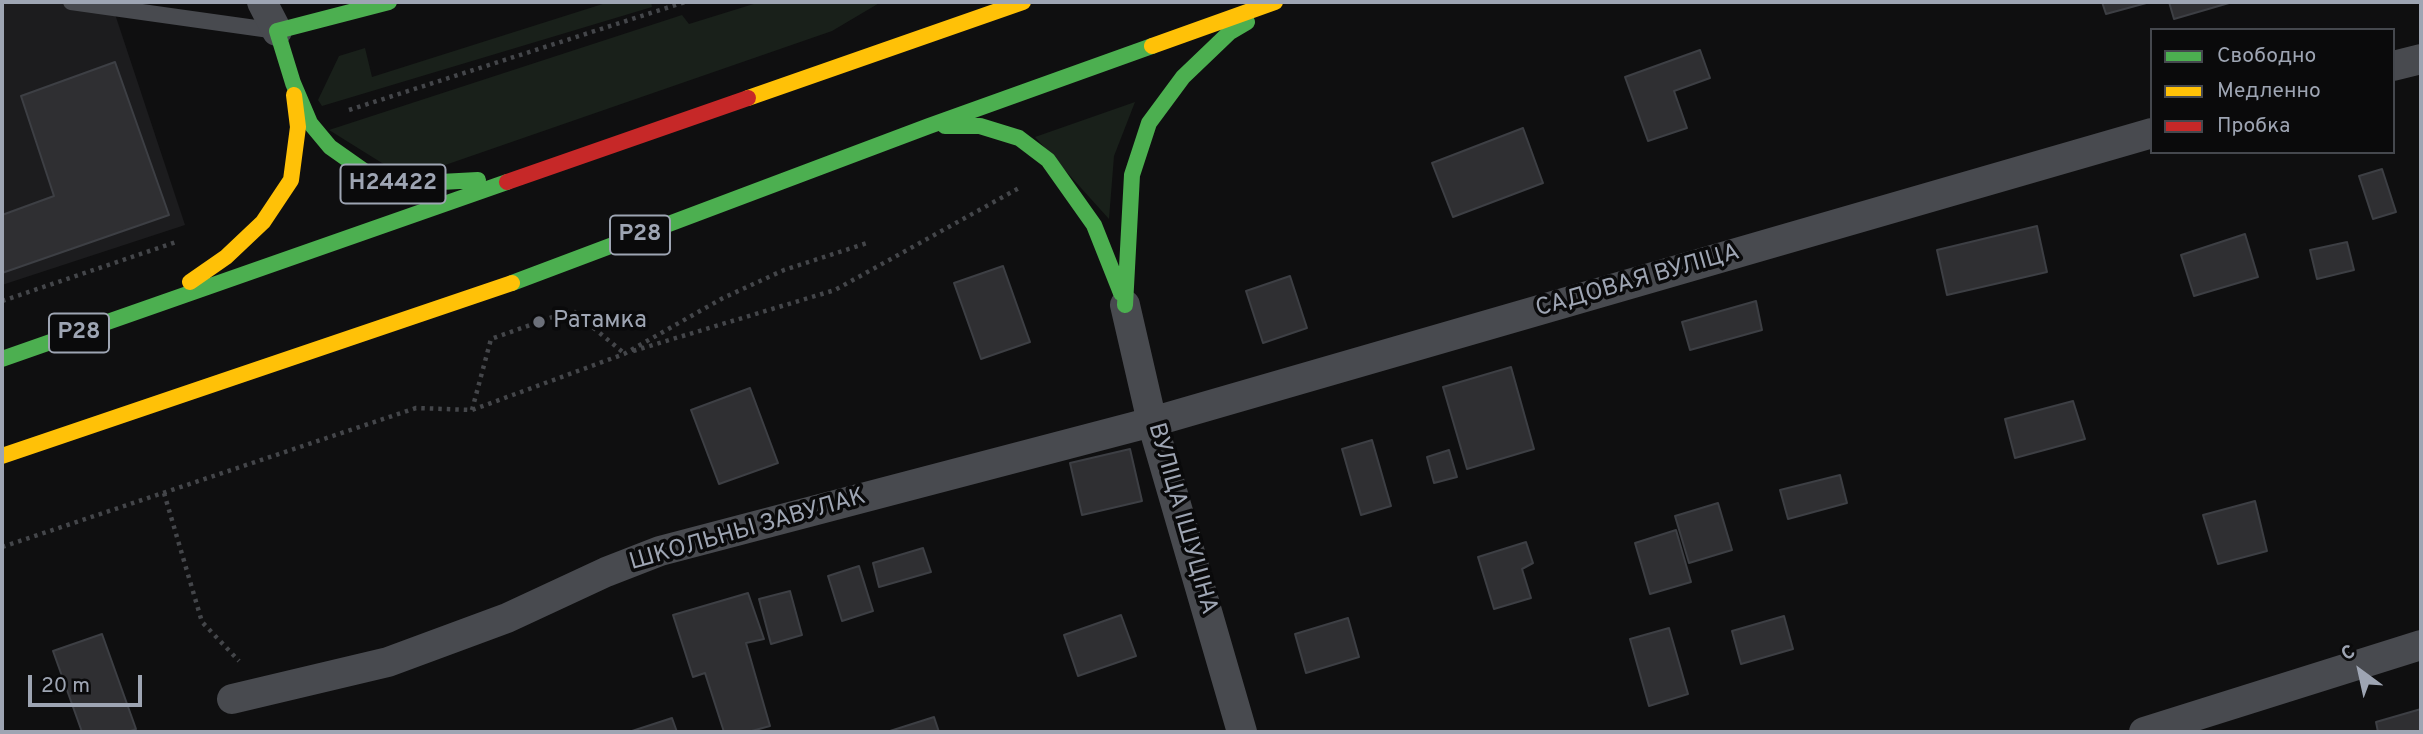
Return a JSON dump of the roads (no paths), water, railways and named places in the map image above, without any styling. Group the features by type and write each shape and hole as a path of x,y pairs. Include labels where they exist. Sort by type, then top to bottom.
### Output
{"main road":[{"path":"277,31 389,2"},
{"name":"Р28","path":"2,359 1023,2"},
{"name":"Р28","path":"2,456 524,279 929,126 1275,2"},
{"path":"1125,305 1132,175 1149,123 1183,77 1230,32 1281,2"},
{"name":"Н24422","path":"277,31 293,83 310,123 330,147 384,185 485,179 542,169"},
{"name":"Н24422","path":"156,307 226,257 263,222 290,180 298,127 293,83"},
{"path":"929,126 980,126 1019,138 1048,160 1069,186 1094,225 1125,305"}],"street":[{"path":"262,2 277,31"},
{"path":"2395,66 2421,59"},
{"name":"САДОВАЯ ВУЛІЦА","path":"1152,422 2138,137"},
{"name":"ВУЛІЦА ІШУЦІНА","path":"1125,305 1152,422 1242,732"},
{"name":"ШКОЛЬНЫ ЗАВУЛАК","path":"232,699 388,662 507,618 606,572 660,551 1152,422"},
{"path":"2158,730 2421,645"}],"lane":[{"path":"71,2 277,31"}],"place":[{"name":"Ратамка","path":"539,322"}]}
